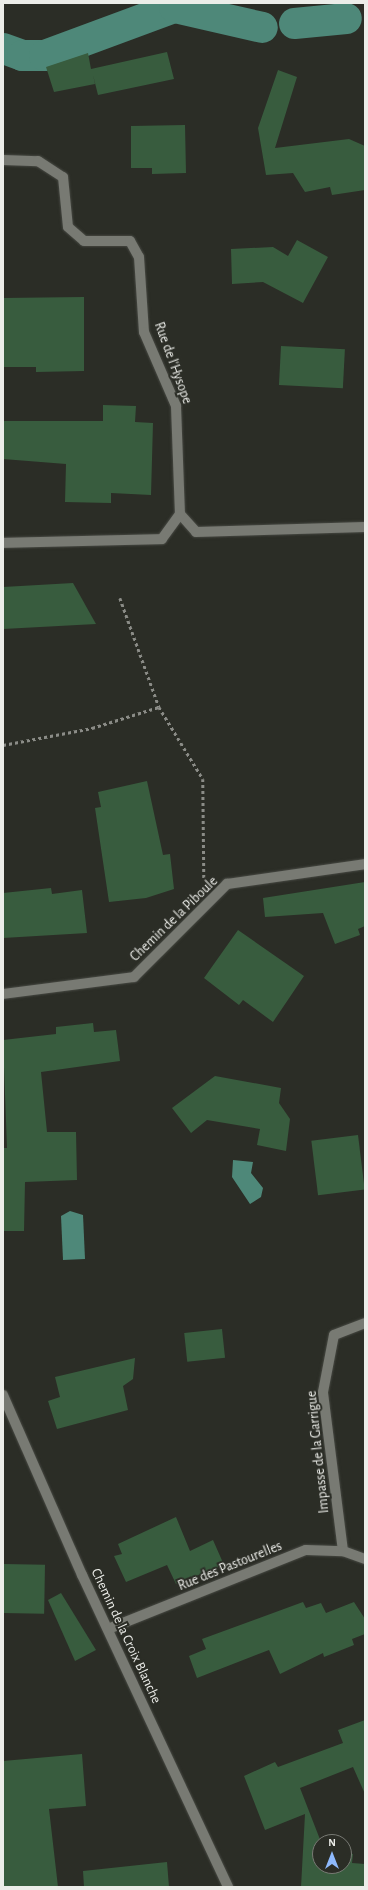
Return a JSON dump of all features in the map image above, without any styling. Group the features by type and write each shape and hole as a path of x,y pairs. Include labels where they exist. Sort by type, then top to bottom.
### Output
{"street":[{"name":"Rue de l'Hysope","path":"3,160 38,161 63,177 68,227 84,241 130,241 139,257 144,332 176,406 180,514"},
{"path":"3,543 162,539 180,514 196,532 365,527"},
{"name":"Chemin de la Piboule","path":"3,994 134,977 204,909 227,884 365,864"},
{"name":"Impasse de la Garrigue","path":"343,1551 323,1392 334,1336 365,1323"},
{"name":"Chemin de la Croix Blanche","path":"3,1395 108,1629 228,1887"},
{"name":"Rue des Pastourelles","path":"108,1629 306,1550 343,1551 365,1559"}],"path":[{"path":"120,598 159,707 203,779 204,909"},
{"path":"3,745 92,728 159,707"}],"water":[{"path":"233,1160 253,1162 251,1173 263,1188 261,1197 250,1204 232,1177"},
{"path":"70,1211 83,1215 85,1259 63,1260 61,1216"}],"building":[{"path":"167,52 174,79 98,95 93,75 95,84 54,92 46,67 88,53 91,69"},
{"path":"278,70 297,77 275,148 349,139 365,146 365,190 332,195 330,187 305,192 293,173 266,175 258,128"},
{"path":"185,125 186,173 152,174 152,168 131,168 131,126"},
{"path":"297,240 328,257 303,303 263,282 232,284 231,249 273,247 288,256"},
{"path":"84,297 84,371 36,372 36,367 3,367 3,298"},
{"path":"281,346 345,349 343,388 279,385"},
{"path":"103,405 136,406 135,422 153,423 151,495 111,493 111,503 65,502 66,464 3,459 3,421 103,421"},
{"path":"73,583 96,624 3,629 3,587"},
{"path":"147,781 163,855 170,854 174,889 146,898 109,902 95,808 101,807 98,792"},
{"path":"365,882 365,926 358,929 360,935 335,944 323,913 265,917 263,898"},
{"path":"51,888 52,894 82,890 87,933 3,938 3,893"},
{"path":"238,930 304,976 273,1022 243,1000 239,1005 204,978"},
{"path":"93,1023 94,1032 116,1030 120,1061 41,1072 47,1132 76,1132 77,1180 25,1182 24,1231 3,1231 3,1148 7,1148 3,1040 56,1034 56,1027"},
{"path":"215,1076 281,1088 279,1103 290,1119 286,1151 257,1145 260,1129 207,1120 191,1133 172,1108"},
{"path":"358,1135 365,1190 318,1195 311,1141"},
{"path":"222,1329 225,1358 187,1362 184,1333"},
{"path":"135,1358 133,1379 123,1386 128,1410 57,1429 48,1401 60,1397 55,1377"},
{"path":"176,1517 190,1551 213,1540 224,1565 176,1584 167,1565 126,1582 114,1556 122,1554 118,1544"},
{"path":"3,1564 45,1565 44,1614 3,1613"},
{"path":"61,1593 96,1650 75,1661 48,1600"},
{"path":"303,1602 306,1608 321,1603 326,1613 354,1602 365,1619 365,1634 352,1639 354,1645 324,1657 323,1653 280,1674 269,1650 197,1678 189,1656 206,1649 202,1639"},
{"path":"365,1720 365,1794 353,1767 300,1788 318,1834 312,1834 312,1874 352,1874 352,1863 365,1864 365,1887 301,1887 305,1814 265,1830 244,1776 275,1762 278,1767 343,1743 338,1730"},
{"path":"82,1754 86,1806 49,1809 58,1887 3,1887 3,1761"},
{"path":"167,1862 169,1887 84,1887 83,1871"}],"waterway":[{"path":"3,48 22,55 44,55 174,7 262,27"},
{"path":"294,23 346,18"}]}
